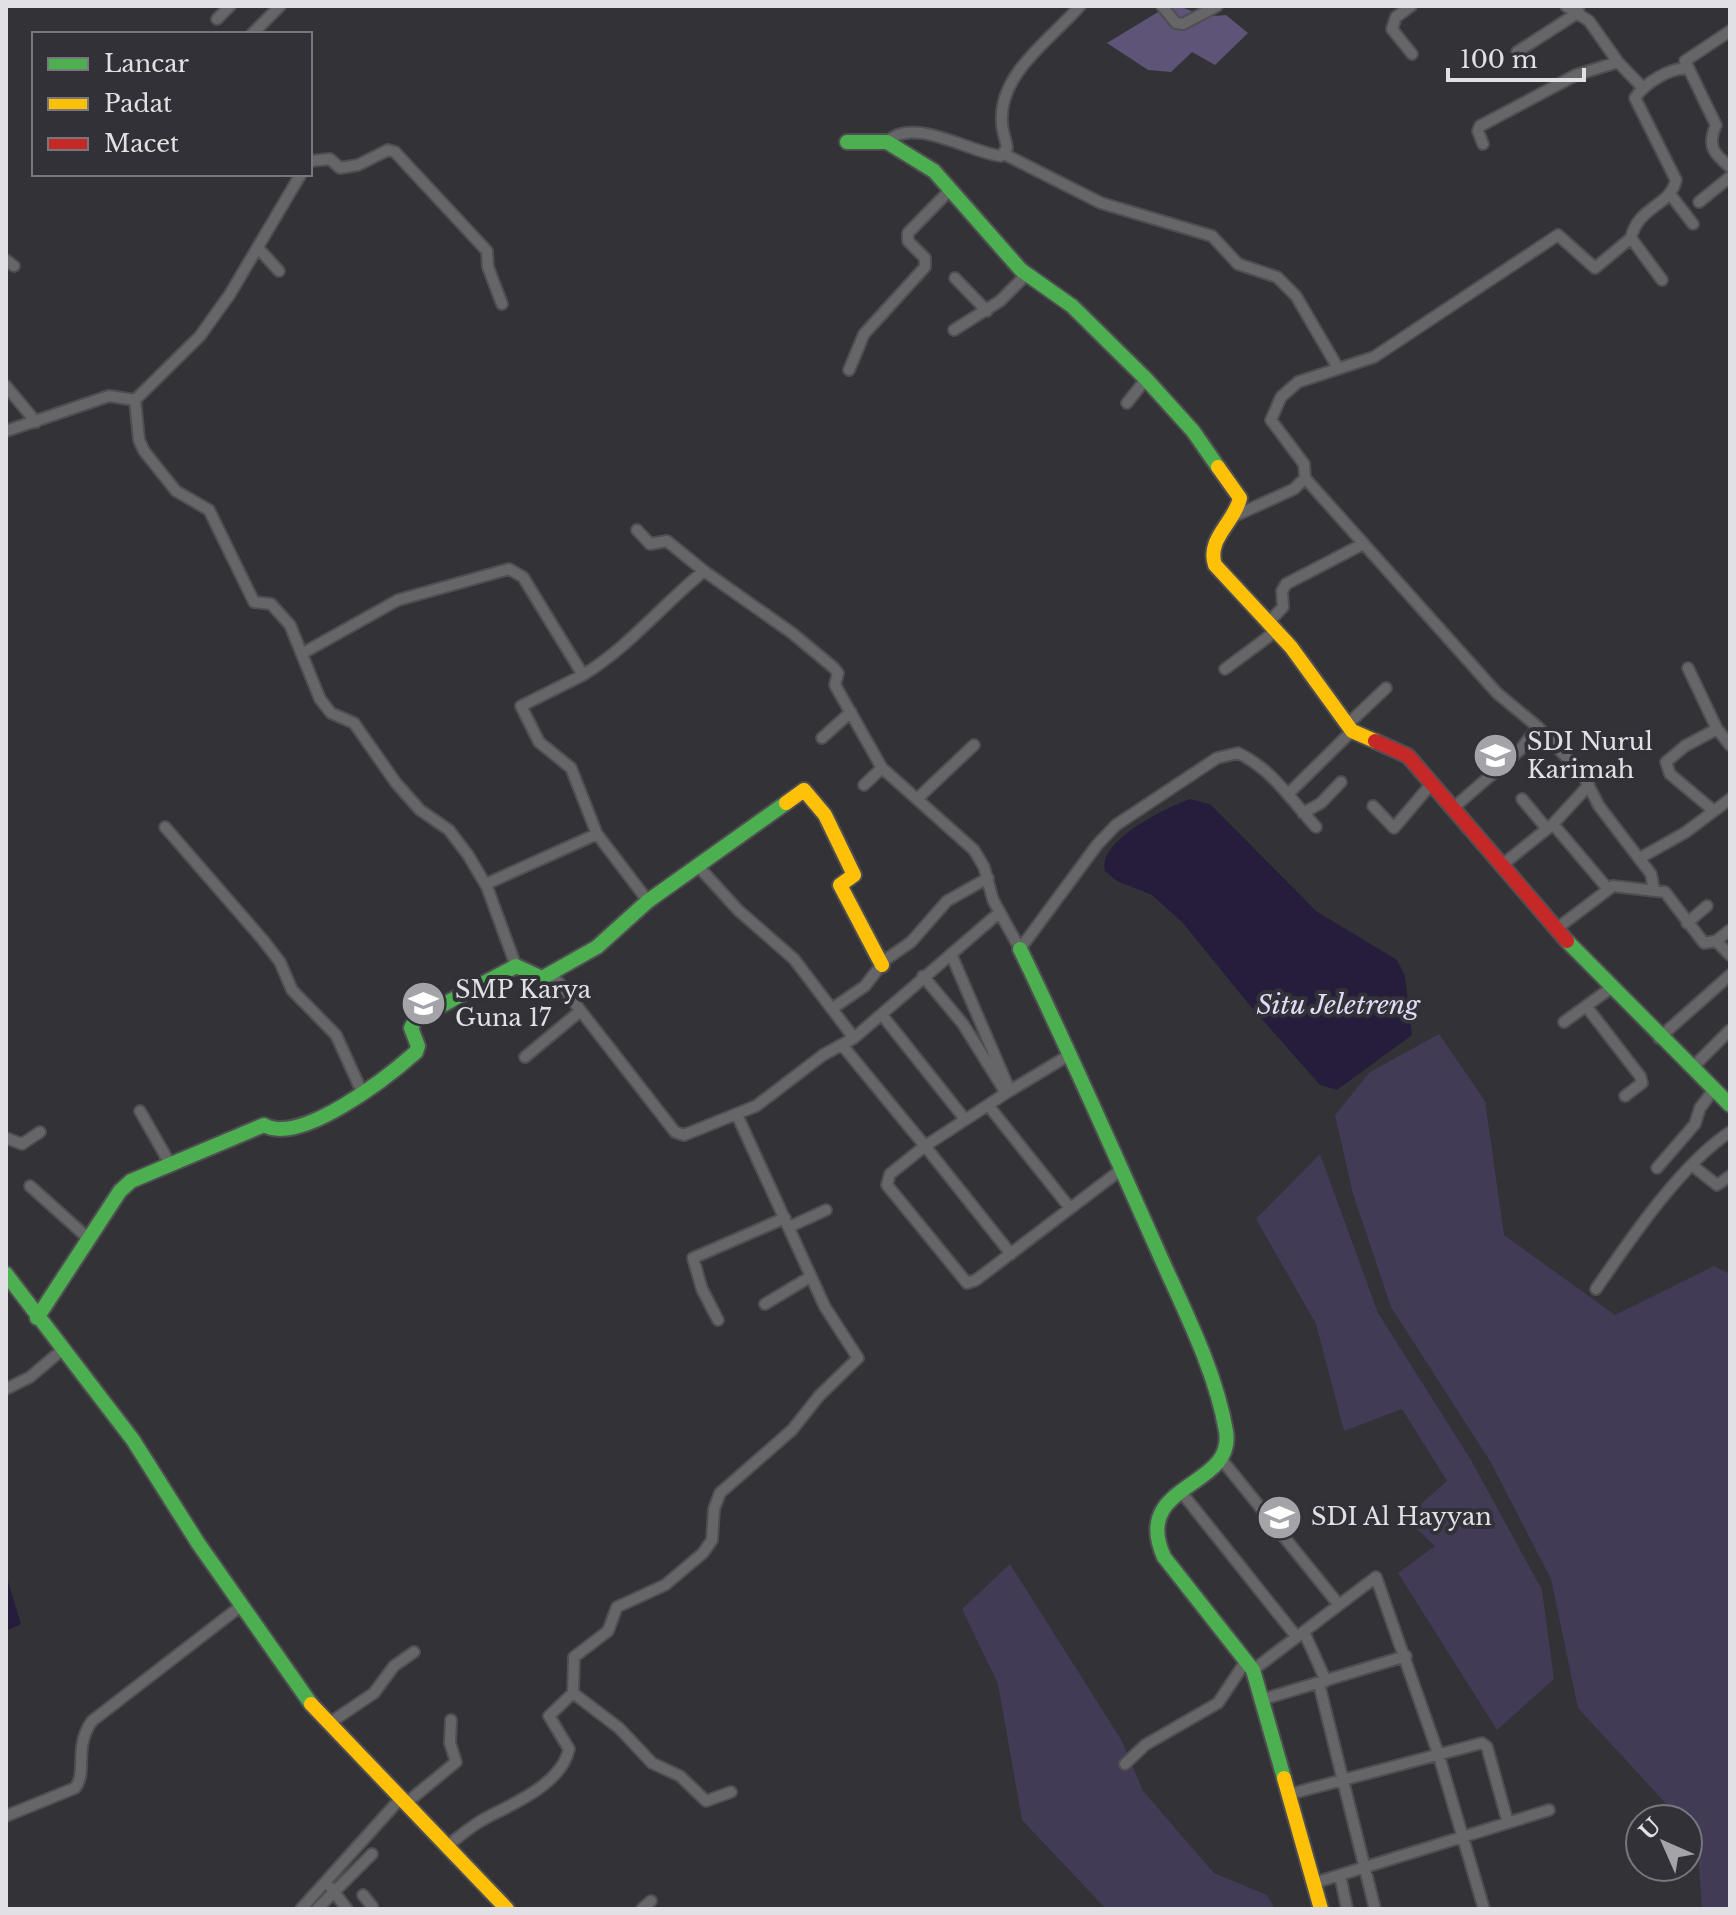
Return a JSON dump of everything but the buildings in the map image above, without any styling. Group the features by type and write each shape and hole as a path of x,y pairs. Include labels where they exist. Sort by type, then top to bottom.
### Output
{"street":[{"path":"217,19 230,6"},
{"path":"254,32 280,6"},
{"path":"1004,154 1007,148 1002,113 1010,86 1019,70 1080,6"},
{"path":"1162,6 1176,23 1183,24 1217,6"},
{"path":"1411,6 1396,17 1392,29 1412,54"},
{"path":"1566,6 1579,12 1600,34 1618,62 1643,88"},
{"path":"1517,52 1579,12"},
{"path":"1730,31 1688,57 1688,69 1716,125 1710,138 1713,151 1730,167"},
{"path":"1483,144 1478,131 1480,126 1576,75 1618,62"},
{"path":"1654,890 1651,874 1599,806 1589,785 1538,727 1497,693 1305,478 1304,464 1271,420 1281,397 1298,382 1384,350 1558,235 1595,268 1631,238 1635,222 1670,194 1676,180 1634,101 1643,88 1673,70 1688,69"},
{"path":"847,142 887,142 903,134 925,133 992,155 1004,154 1101,203 1212,236 1238,264 1277,277 1296,296 1338,368"},
{"path":"887,142 893,149 920,160 951,189 1027,274 1072,306 1193,431 1237,493 1240,504 1237,515 1212,547 1211,559 1272,627 1349,728 1399,749 1432,783 1556,929 1659,1038 1730,1105"},
{"path":"312,161 330,159 340,168 388,150 395,152 487,251 488,267 502,304"},
{"path":"135,400 200,336 258,248 300,176"},
{"path":"1699,202 1730,177"},
{"path":"849,370 864,334 925,267 925,258 908,241 908,233 951,189"},
{"path":"1670,194 1693,224"},
{"path":"1631,238 1662,280"},
{"path":"258,248 279,271"},
{"path":"954,330 987,311 1027,274"},
{"path":"955,278 987,311"},
{"path":"1127,403 1146,379"},
{"path":"6,386 36,422"},
{"path":"6,431 109,396 135,400"},
{"path":"135,400 139,440 144,451 176,491 209,510 254,602 271,604 290,625 320,699 331,713 354,723 374,756 412,801 459,841 486,884 516,966 537,978 552,974 597,947 648,901 804,790 825,815 854,875 840,885 882,965"},
{"path":"1237,515 1294,489 1305,478"},
{"path":"637,530 650,544 667,541 704,571 773,618 834,668 838,673 835,685 882,768 974,850 988,878 1000,912 1071,1054 1122,1169 1219,1399 1228,1440 1222,1460 1157,1514 1155,1539 1164,1557 1250,1666 1264,1699 1321,1909"},
{"path":"1225,669 1272,627 1283,607 1282,591 1286,584 1363,544"},
{"path":"303,653 398,600 509,569 523,577 583,675"},
{"path":"648,901 597,834 571,768 539,742 521,706 583,675 649,625 680,591 704,571"},
{"path":"1688,668 1717,729 1730,745"},
{"path":"1289,793 1386,688"},
{"path":"822,738 851,712"},
{"path":"1452,809 1520,750 1538,727"},
{"path":"1714,811 1670,774 1666,762 1685,746 1717,729"},
{"path":"918,798 974,745"},
{"path":"1020,949 1106,834 1135,809 1217,758 1238,753 1249,758 1289,793 1316,827"},
{"path":"864,785 882,768"},
{"path":"1303,813 1321,803 1341,782"},
{"path":"1373,806 1394,828 1432,783"},
{"path":"1502,865 1550,826 1589,785"},
{"path":"1522,799 1608,889"},
{"path":"1640,858 1730,799"},
{"path":"165,827 263,940 280,962 292,990 336,1035 362,1092"},
{"path":"486,884 597,834"},
{"path":"697,865 738,910 787,952 854,1038"},
{"path":"833,1008 865,986 882,965 911,942 947,901 988,878"},
{"path":"1556,929 1613,886 1668,894 1704,943 1716,941 1730,930"},
{"path":"1687,923 1707,906"},
{"path":"552,974 675,1132 686,1134 756,1106 823,1055 854,1038 1000,912"},
{"path":"1716,941 1730,955"},
{"path":"951,954 1008,1092"},
{"path":"37,1318 124,1187 169,1162 264,1125 275,1131 304,1124 362,1092 416,1052 418,1046 411,1031 416,1019 516,966"},
{"path":"1659,1038 1730,975"},
{"path":"923,976 963,1024 1008,1092"},
{"path":"1564,1022 1611,988"},
{"path":"1586,1006 1640,1076 1642,1083 1625,1096"},
{"path":"525,1057 579,1012"},
{"path":"882,1015 964,1118"},
{"path":"1692,1068 1730,1030"},
{"path":"842,1045 1011,1254"},
{"path":"1071,1054 964,1118 925,1146 890,1174 887,1180 890,1190 967,1283 1011,1254 1122,1169"},
{"path":"1657,1168 1695,1124 1700,1108 1715,1088"},
{"path":"988,1105 1070,1208"},
{"path":"140,1111 169,1162"},
{"path":"446,1847 487,1817 532,1796 564,1761 569,1749 549,1716 573,1693 572,1662 576,1653 608,1631 617,1607 665,1585 703,1553 714,1533 714,1509 720,1493 792,1430 819,1396 857,1361 857,1355 810,1277 737,1115"},
{"path":"6,1138 22,1144 40,1132"},
{"path":"1596,1289 1633,1237 1693,1166 1730,1132"},
{"path":"1693,1166 1717,1185 1730,1176"},
{"path":"30,1186 89,1239"},
{"path":"718,1320 707,1300 693,1258 826,1210"},
{"path":"6,1274 133,1440 241,1606 328,1724 507,1909"},
{"path":"765,1304 810,1277"},
{"path":"6,1389 30,1377 62,1350"},
{"path":"1222,1460 1339,1605"},
{"path":"1182,1493 1300,1634 1322,1682 1342,1779 1375,1909"},
{"path":"1125,1764 1145,1745 1218,1703 1250,1666 1300,1634 1376,1577 1438,1753 1484,1909"},
{"path":"6,1816 75,1788 81,1778 79,1759 82,1735 92,1721 241,1606"},
{"path":"328,1724 374,1693 394,1666 414,1652"},
{"path":"1264,1699 1406,1656"},
{"path":"573,1693 619,1728 652,1763 680,1776 706,1801 731,1792"},
{"path":"301,1909 402,1802 456,1762 450,1743 451,1720"},
{"path":"1290,1794 1482,1743 1487,1747 1508,1823"},
{"path":"1314,1883 1549,1810"},
{"path":"317,1909 372,1854"},
{"path":"1340,1875 1347,1909"},
{"path":"327,1880 347,1909"},
{"path":"363,1895 372,1906 370,1909"}],"shaded area":[{"path":"1168,6 1207,15 1226,15 1248,33 1215,65 1192,52 1171,72 1148,70 1107,43"},
{"path":"1439,1034 1485,1101 1504,1235 1615,1315 1714,1266 1730,1274 1730,1909 1702,1909 1704,1803 1665,1803 1578,1708 1551,1579 1490,1461 1391,1307 1353,1194 1335,1115 1370,1072"},
{"path":"1320,1154 1378,1313 1471,1460 1542,1590 1554,1679 1497,1730 1398,1573 1435,1546 1405,1518 1447,1481 1402,1409 1344,1431 1316,1324 1256,1219"},
{"path":"1010,1564 1122,1741 1143,1791 1214,1873 1267,1895 1275,1909 1106,1909 1022,1820 998,1684 962,1609"}],"water":[{"name":"Situ Jeletreng","path":"1190,799 1210,804 1316,911 1397,960 1405,976 1412,1035 1337,1090 1320,1085 1183,923 1152,895 1117,881 1105,871 1105,860 1122,837 1151,817"},
{"path":"6,1575 21,1624 6,1631"}],"traffic: fast":[{"path":"847,142 887,142 934,171 1021,270 1072,306 1146,379 1193,431 1218,467"},
{"path":"37,1318 120,1191 131,1181 264,1125 280,1129 299,1126 343,1106 416,1052 418,1046 411,1028 416,1019 516,966 542,978 597,947 648,901 786,803"},
{"path":"1567,941 1730,1105"},
{"path":"1020,949 1187,1315 1214,1384 1226,1431 1225,1450 1216,1465 1171,1499 1161,1514 1157,1532 1164,1557 1253,1670 1284,1778"},
{"path":"6,1274 133,1440 198,1543 311,1704"}],"traffic: slow":[{"path":"1218,467 1240,498 1214,547 1215,565 1291,647 1352,731 1375,741"},
{"path":"786,803 804,790 825,815 854,875 840,885 882,965"},
{"path":"311,1704 507,1909"},
{"path":"1284,1778 1321,1909"}],"traffic: jam":[{"path":"1375,741 1408,756 1567,941"}],"place":[{"name":"SDI Nurul Karimah","path":"1496,756"},
{"name":"SMP Karya Guna 17","path":"424,1004"},
{"name":"SDI Al Hayyan","path":"1280,1517"}]}
